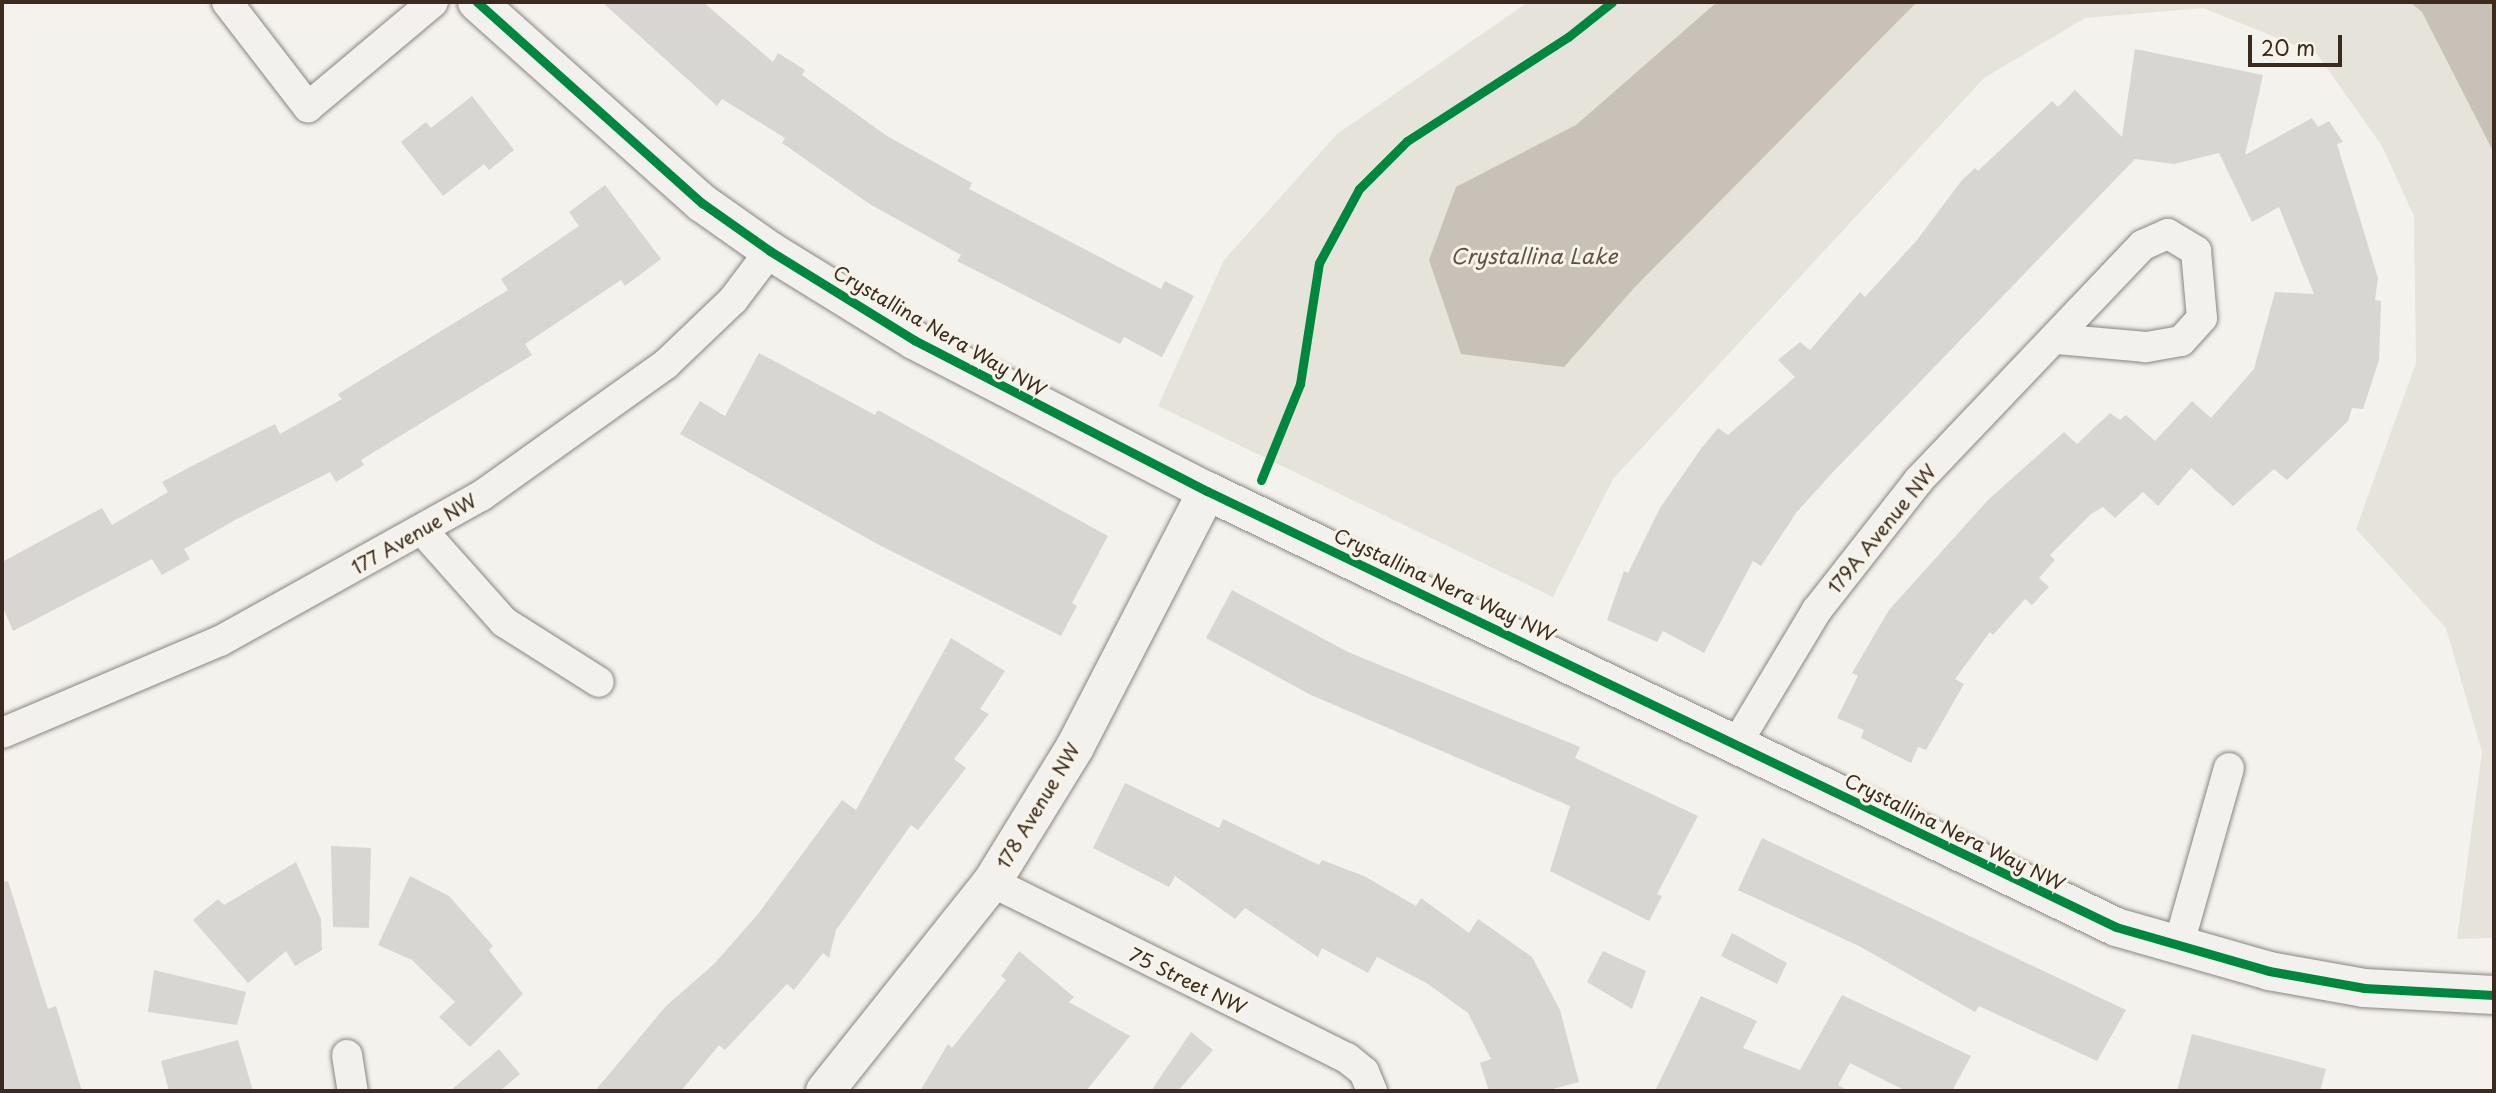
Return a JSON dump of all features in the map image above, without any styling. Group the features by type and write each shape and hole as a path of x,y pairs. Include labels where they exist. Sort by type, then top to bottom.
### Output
{"street":[{"path":"227,2 308,107 433,2"},
{"name":"Crystallina Nera Way NW","path":"477,2 702,203 771,251 924,346 1207,491 1737,743 2045,897 2178,947 2364,988 2494,995"},
{"name":"179A Avenue NW","path":"1737,743 1863,546 1918,481 2156,235 2179,236 2196,251 2202,317 2181,341 2146,347 2057,339"},
{"name":"177 Avenue NW","path":"2,733 220,641 481,496 666,364 733,300 771,251"},
{"name":"178 Avenue NW","path":"825,1091 992,882 1075,747 1207,491"},
{"path":"422,530 504,622 598,682"},
{"path":"2178,947 2229,768"},
{"name":"75 Street NW","path":"992,882 1348,1058 1364,1072 1372,1091"},
{"path":"347,1055 352,1091"}],"shaded area":[{"path":"1528,2 2494,2 2494,938 2457,939 2482,752 2446,628 2356,529 2416,363 2414,216 2382,146 2317,54 2203,8 2085,18 1984,78 1613,479 1553,597 1158,406 1224,260 1337,134"}],"water":[{"name":"Crystallina Lake","path":"1717,2 1917,2 1635,287 1564,367 1461,354 1429,260 1456,187 1576,125"},
{"path":"2410,2 2494,2 2494,153 2422,12"}],"building":[{"path":"602,2 703,2 773,62 778,53 805,70 802,75 887,136 972,183 969,189 1161,289 1165,281 1194,296 1162,357 1124,337 1120,344 957,261 961,255 868,203 782,143 785,138 722,99 717,106"},
{"path":"2135,49 2263,75 2245,155 2312,118 2318,127 2329,121 2343,142 2337,144 2378,278 2375,300 2381,301 2379,360 2363,409 2352,408 2348,421 2287,480 2274,469 2233,506 2191,468 2158,506 2143,492 2115,518 2103,507 2091,514 2050,555 2055,560 2039,578 2049,587 2032,605 2025,599 1993,635 1990,632 1955,679 1964,684 1926,750 1918,747 1911,763 1861,738 1864,730 1837,718 1858,676 1852,673 1889,610 1988,500 2064,432 2077,444 2110,413 2120,420 2126,415 2155,441 2192,401 2211,418 2254,369 2275,292 2314,294 2279,207 2252,222 2219,153 2174,164 2135,159 1833,472 1796,513 1761,566 1753,561 1704,653 1663,631 1657,642 1607,620 1624,571 1628,573 1660,508 1700,450 1718,428 1728,435 1795,377 1778,360 1800,342 1810,350 1860,292 1865,297 1917,240 1962,180 1975,168 1978,171 2052,101 2058,107 2075,90 2122,137"},
{"path":"472,96 514,150 489,170 484,164 443,196 401,142 426,122 431,128"},
{"path":"605,185 661,259 625,286 621,280 525,344 532,355 361,460 364,465 336,482 330,472 184,549 190,559 162,575 152,559 13,631 2,605 2,562 102,508 112,525 168,492 162,482 275,424 280,434 342,399 338,394 508,290 501,279 579,226 569,212"},
{"path":"759,353 875,415 878,410 1108,536 1072,603 1077,606 1061,636 881,546 680,434 700,401 725,416"},
{"path":"1232,590 1348,652 1580,747 1575,758 1698,816 1657,894 1662,896 1649,921 1550,871 1570,806 1311,695 1206,638"},
{"path":"951,638 1005,671 980,709 989,714 954,759 966,768 918,830 911,825 836,930 829,958 823,953 794,990 787,984 725,1050 719,1045 681,1091 595,1091 666,1006 714,964 758,914 842,800 856,810"},
{"path":"1125,783 1219,828 1223,819 1319,865 1322,860 1364,876 1416,906 1421,898 1469,933 1478,919 1532,957 1560,1010 1579,1082 1545,1091 1489,1091 1480,1063 1491,1059 1468,1013 1428,984 1377,957 1368,973 1322,948 1318,957 1245,908 1235,919 1175,876 1169,887 1093,848"},
{"path":"1762,838 2126,1010 2097,1061 1979,1006 1975,1012 1859,946 1738,890"},
{"path":"331,846 371,848 369,928 333,927"},
{"path":"296,862 321,919 322,950 295,966 286,951 248,983 193,920 218,899 224,905"},
{"path":"410,876 449,896 493,946 489,950 523,994 470,1047 439,1017 455,1002 412,960 378,945"},
{"path":"8,881 48,1009 56,1006 82,1091 2,1091 2,882"},
{"path":"1732,933 1787,963 1777,984 1721,956"},
{"path":"1019,951 1074,997 1069,1002 1130,1036 1086,1091 920,1091 948,1044 952,1048 1006,980 1001,976"},
{"path":"1603,951 1646,971 1632,1009 1587,982"},
{"path":"154,970 246,992 237,1025 148,1012"},
{"path":"1842,995 1971,1056 1952,1091 1906,1091 1850,1063 1838,1085 1849,1091 1655,1091 1701,996 1757,1021 1743,1048 1800,1070"},
{"path":"1191,1032 1213,1050 1178,1091 1151,1091"},
{"path":"2192,1034 2326,1069 2320,1091 2177,1091"},
{"path":"238,1040 253,1091 169,1091 161,1061"},
{"path":"499,1049 520,1074 500,1091 450,1091"}],"cycle path":[{"path":"477,2 702,203 770,251 914,340 1207,491 2116,927 2269,971 2364,988 2494,995"},
{"path":"1261,480 1300,384 1319,263 1359,189 1407,141 1568,37 1612,2"}]}
